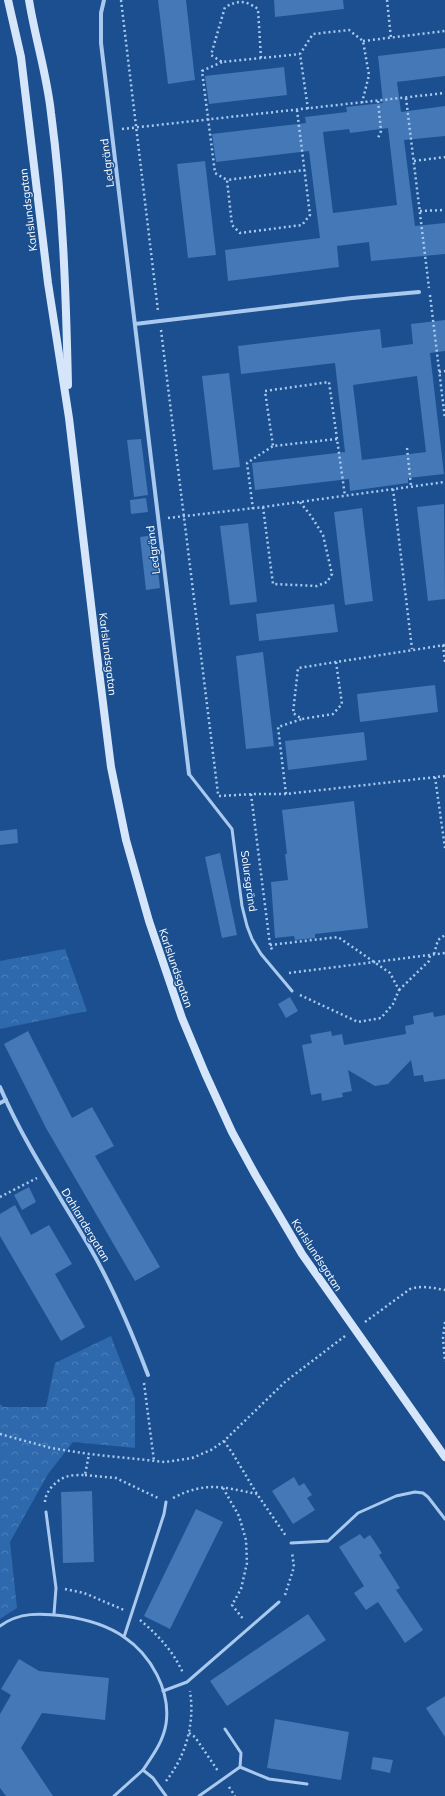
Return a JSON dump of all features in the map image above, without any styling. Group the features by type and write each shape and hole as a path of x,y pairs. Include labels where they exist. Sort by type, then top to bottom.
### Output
{"main road":[{"name":"Karlslundsgatan","path":"8,0 21,57 48,283 69,418 111,767 126,840 149,921 182,1018 232,1132 302,1254 342,1313 445,1457"},
{"name":"Karlslundsgatan","path":"28,0 51,111 56,158 66,297 69,418"}],"street":[{"name":"Ledgränd","path":"104,0 101,13 102,43 189,774"},
{"path":"135,324 352,298 419,292"},
{"name":"Dahlandergatan","path":"0,1087 45,1174 89,1246 115,1295 129,1324 148,1375"},
{"path":"0,1103 6,1100"}],"lane":[{"name":"Solursgränd","path":"189,774 232,829 242,906 252,939 262,954 292,991"},
{"path":"291,1543 328,1541 358,1513 396,1496 415,1492 423,1493 428,1497 445,1519"},
{"path":"124,1637 164,1514 166,1502"},
{"path":"46,1512 56,1580 54,1614"},
{"path":"163,1691 187,1682 279,1602"},
{"path":"0,1626 10,1619 21,1616 54,1614 81,1618 103,1626 124,1637 144,1655 157,1675 163,1691 167,1709 166,1724 160,1744 143,1770 114,1796"},
{"path":"224,1729 240,1753 240,1767"},
{"path":"199,1796 240,1767"},
{"path":"240,1767 270,1779 307,1784"},
{"path":"143,1770 153,1778 166,1796"}],"path":[{"path":"121,0 218,796"},
{"path":"386,0 391,38"},
{"path":"222,62 212,55 225,7 236,1 249,3 258,9 261,58"},
{"path":"308,109 300,54 313,34 349,30 363,41 369,75 362,103"},
{"path":"363,41 445,31"},
{"path":"300,54 222,62 202,71 215,173 227,180 305,170"},
{"path":"112,130 445,93"},
{"path":"406,98 445,419"},
{"path":"378,101 381,131 378,138"},
{"path":"227,180 232,225 240,232 302,225 310,215 298,110"},
{"path":"414,161 445,157"},
{"path":"420,211 445,210"},
{"path":"439,372 445,371"},
{"path":"272,446 265,392 329,382 345,496"},
{"path":"253,509 247,462 272,446 337,439"},
{"path":"407,448 411,486"},
{"path":"158,519 253,509 445,482"},
{"path":"393,489 412,649"},
{"path":"263,507 273,584 317,586 327,582 332,574 323,535 300,502"},
{"path":"302,719 292,713 298,668 444,645 445,662"},
{"path":"286,794 278,727 302,719 333,714 342,704 336,662"},
{"path":"212,803 218,796 286,794 445,776"},
{"path":"435,777 445,848"},
{"path":"251,794 270,945 275,957"},
{"path":"292,991 358,1022 381,1018 393,1004 399,990 429,961 438,940 445,935"},
{"path":"270,945 338,937 390,973 399,990"},
{"path":"286,972 288,973 445,953"},
{"path":"0,1197 45,1174"},
{"path":"361,1324 410,1290 426,1286 445,1290"},
{"path":"445,1322 443,1338 445,1362"},
{"path":"0,1434 51,1448 89,1454 154,1461 192,1458 211,1450 224,1441 286,1381 318,1355 349,1333"},
{"path":"148,1375 144,1386 154,1461"},
{"path":"224,1441 257,1494 291,1543 294,1567 285,1594 279,1602"},
{"path":"85,1475 89,1454"},
{"path":"46,1512 45,1497 54,1484 68,1476 85,1475 116,1478 166,1502 186,1491 208,1486 257,1494"},
{"path":"223,1488 239,1516 246,1540 247,1563 241,1589 232,1605 250,1628"},
{"path":"189,1732 195,1737 235,1796"}],"green space":[{"path":"65,949 87,1011 0,1029 0,961"},
{"path":"111,1336 135,1399 135,1448 73,1442 48,1474 10,1542 17,1608 0,1619 0,1404 3,1407 46,1407 55,1363"}],"building":[{"path":"158,0 186,0 195,80 168,84"},
{"path":"274,0 343,0 344,9 275,17"},
{"path":"445,48 445,76 397,82 401,112 445,106 445,136 404,140 415,226 445,223 445,254 371,261 369,242 337,246 339,267 228,281 225,250 320,238 309,151 216,162 212,134 306,123 305,117 347,112 346,107 383,103 378,56","holes":["388,128 397,205 333,213 323,132 349,129 350,133"]},
{"path":"284,67 287,95 209,104 205,76"},
{"path":"205,161 216,255 188,258 177,164"},
{"path":"445,320 445,351 430,353 444,474 408,478 408,483 350,491 349,479 255,490 252,463 345,452 335,363 241,374 238,346 380,329 382,348 413,344 411,324","holes":["417,376 426,452 362,460 353,385"]},
{"path":"229,373 240,467 213,470 202,376"},
{"path":"141,439 148,495 134,497 127,440"},
{"path":"146,498 148,512 131,514 130,500"},
{"path":"444,504 445,599 428,601 417,507"},
{"path":"362,508 373,601 345,605 334,512"},
{"path":"248,523 257,602 230,605 220,526"},
{"path":"154,535 160,588 146,590 140,537"},
{"path":"334,604 338,632 259,641 256,614"},
{"path":"263,652 274,746 246,749 236,656"},
{"path":"435,685 438,712 360,722 357,694"},
{"path":"364,732 367,760 288,770 285,741"},
{"path":"354,801 368,928 315,934 315,938 295,940 294,936 275,938 271,882 288,880 285,854 287,854 282,810"},
{"path":"17,829 18,843 0,845 0,831"},
{"path":"220,853 237,935 222,938 205,857"},
{"path":"290,997 298,1011 286,1018 278,1004"},
{"path":"433,1012 434,1017 445,1015 445,1079 424,1082 423,1075 414,1076 411,1060 388,1084 375,1086 348,1070 352,1091 342,1093 343,1097 322,1101 321,1093 311,1095 302,1045 312,1043 310,1035 331,1031 332,1036 342,1034 344,1045 406,1034 405,1026 414,1024 413,1016"},
{"path":"28,1031 72,1118 92,1107 114,1146 95,1156 160,1267 135,1281 46,1128 4,1044"},
{"path":"29,1187 36,1202 22,1210 14,1195"},
{"path":"15,1205 31,1235 49,1225 72,1264 55,1274 85,1327 61,1341 0,1236 0,1214"},
{"path":"294,1477 299,1486 304,1483 312,1495 307,1498 315,1510 293,1524 272,1491"},
{"path":"92,1491 94,1562 63,1563 61,1492"},
{"path":"196,1509 223,1522 170,1629 144,1616"},
{"path":"360,1534 364,1539 370,1535 382,1553 379,1555 400,1588 396,1590 423,1630 405,1643 378,1602 366,1610 354,1593 364,1586 339,1547"},
{"path":"308,1614 326,1640 227,1706 210,1681"},
{"path":"19,1659 39,1671 109,1678 105,1720 42,1713 21,1748 53,1796 6,1796 0,1788 0,1714 11,1695 1,1689"},
{"path":"445,1696 445,1737 426,1708"},
{"path":"275,1719 349,1732 341,1780 267,1768"},
{"path":"373,1757 393,1760 390,1773 371,1769"}]}
